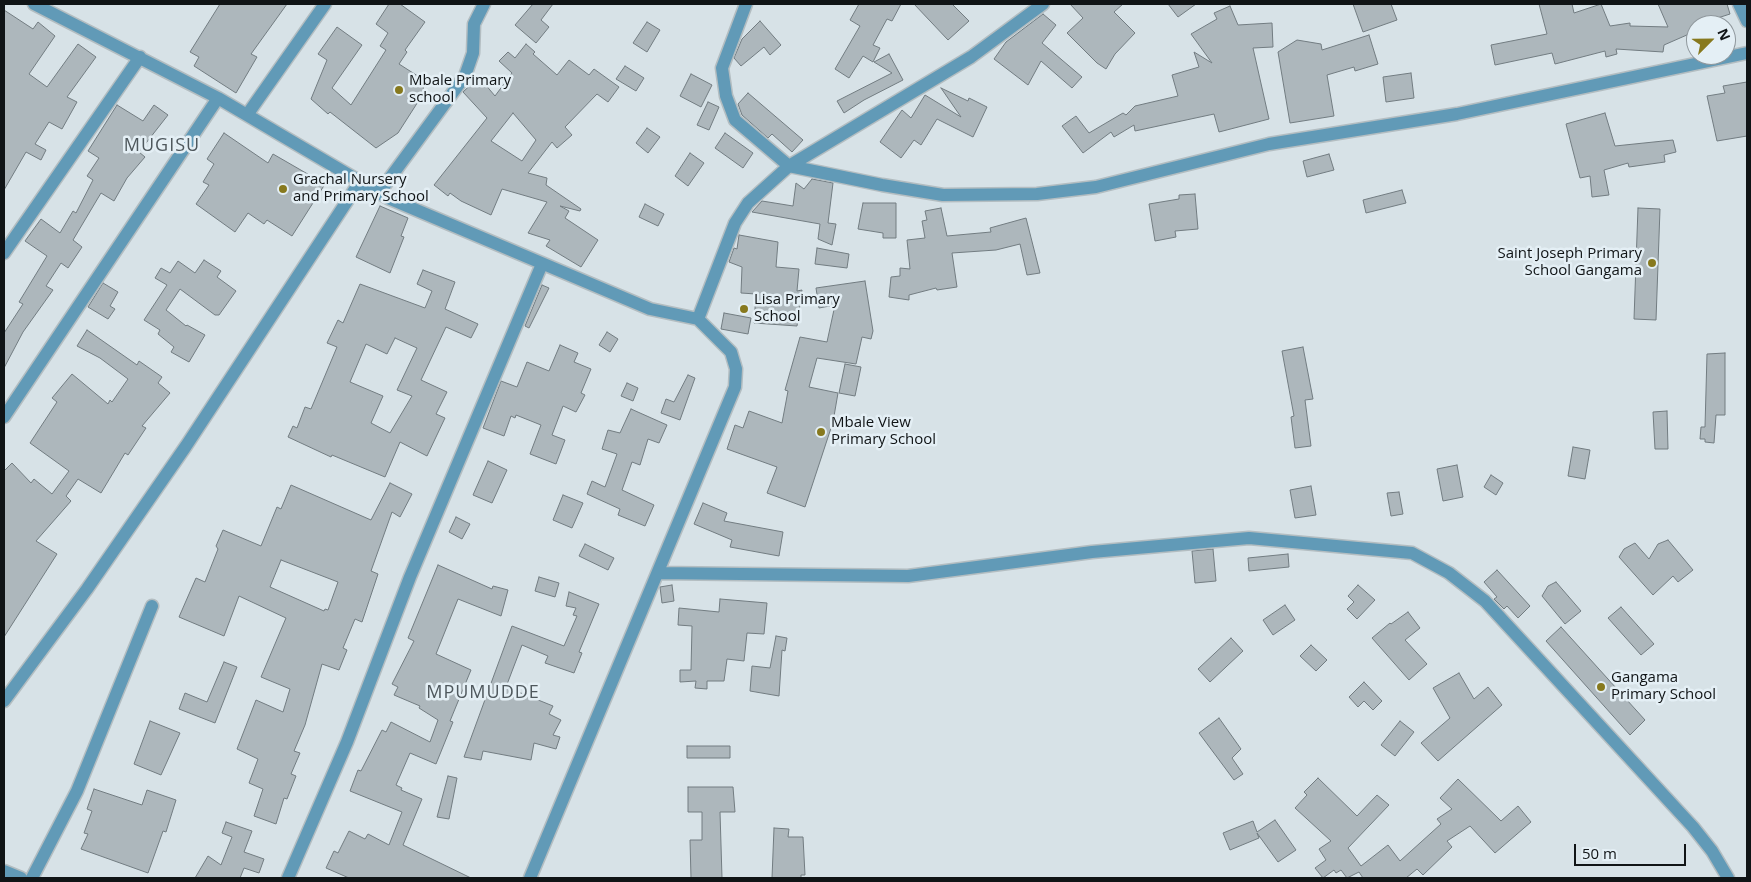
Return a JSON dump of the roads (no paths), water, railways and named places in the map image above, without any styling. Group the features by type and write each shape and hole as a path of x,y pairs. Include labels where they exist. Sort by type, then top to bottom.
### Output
{"street":[{"path":"34,4 218,98 359,183 379,193 650,309 698,319 731,352 736,369 735,387 530,878"},
{"path":"247,116 325,4"},
{"path":"379,193 465,76 473,53 474,24 484,4"},
{"path":"746,4 722,68 726,96 735,120 789,166 943,195 1037,194 1096,187 1269,144 1456,114 1747,53"},
{"path":"698,319 735,222 748,203 789,166 971,56 1043,4"},
{"path":"1739,4 1747,21"},
{"path":"4,253 140,57"},
{"path":"4,417 218,98"},
{"path":"4,701 87,589 186,446 359,183"},
{"path":"288,878 347,742 410,577 542,264"},
{"path":"658,573 908,576 1092,552 1249,538 1412,553 1449,572 1484,601 1693,827 1712,851 1728,878"},
{"path":"32,878 77,791 152,606"},
{"path":"4,871 21,878"}],"place":[{"name":"Mbale Primary school","path":"399,90"},
{"name":"Grachal Nursery and Primary School","path":"283,189"},
{"name":"Saint Joseph Primary School Gangama","path":"1652,263"},
{"name":"Lisa Primary School","path":"744,309"},
{"name":"Mbale View Primary School","path":"821,432"},
{"name":"Gangama Primary School","path":"1601,687"}],"district":[{"name":"MUGISU","path":"162,146"},
{"name":"MPUMUDDE","path":"483,693"}]}
